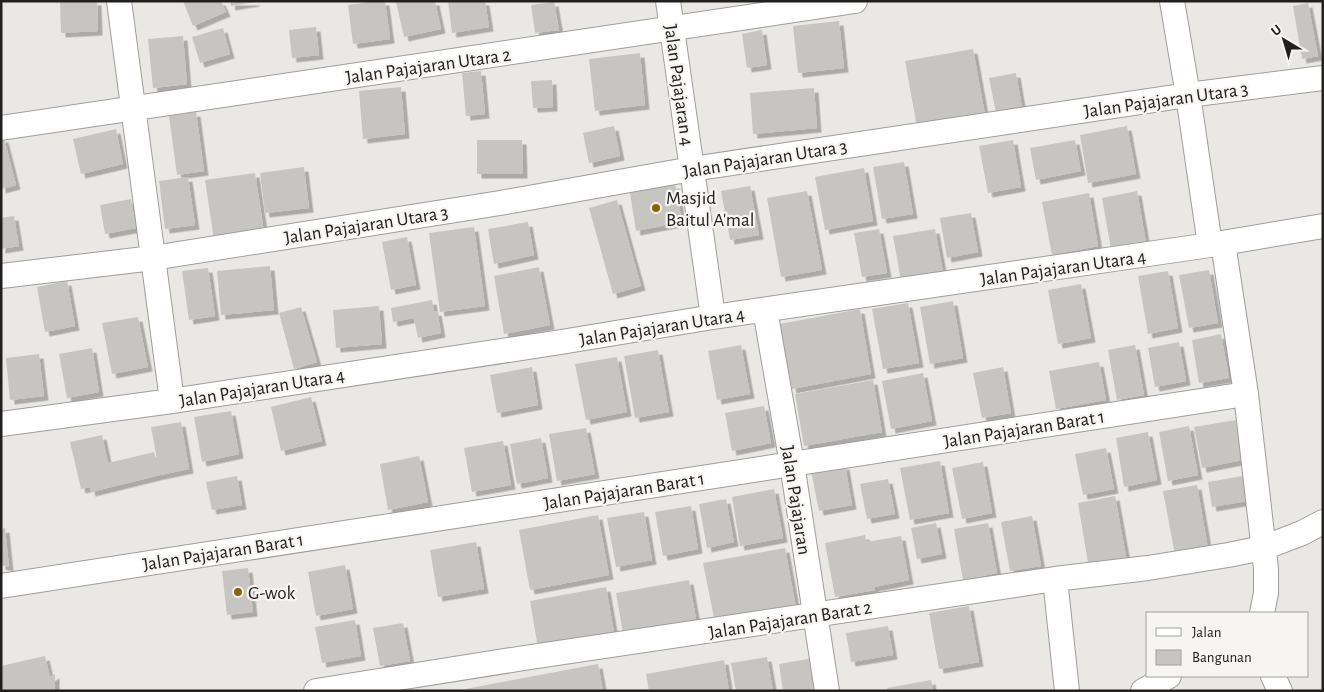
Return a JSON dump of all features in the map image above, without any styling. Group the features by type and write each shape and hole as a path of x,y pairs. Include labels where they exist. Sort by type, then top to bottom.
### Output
{"street":[{"path":"119,1 135,109 172,401"},
{"name":"Jalan Pajajaran 4","path":"668,1 713,317"},
{"name":"Jalan Pajajaran Utara 2","path":"1,128 672,30 855,1"},
{"path":"1172,1 1188,95 1246,394 1266,569 1266,593 1262,612"},
{"name":"Jalan Pajajaran Utara 3","path":"1,276 153,258 500,203 692,169 1188,95 1323,78"},
{"name":"Jalan Pajajaran Utara 4","path":"1,424 172,401 713,317 1217,244 1323,226"},
{"name":"Jalan Pajajaran","path":"764,310 792,464 827,691"},
{"name":"Jalan Pajajaran Barat 1","path":"1,586 1246,394"},
{"name":"Jalan Pajajaran Barat 2","path":"316,691 368,681 1055,579 1148,568 1263,548 1302,533 1323,522"},
{"path":"1055,579 1067,691"},
{"path":"1143,691 1168,677"},
{"path":"1273,677 1280,691"}],"building":[{"path":"60,1 97,1 98,31 61,33"},
{"path":"183,1 221,1 226,12 193,26"},
{"path":"230,1 255,1 255,2 231,6"},
{"path":"385,1 390,39 353,44 348,5"},
{"path":"435,1 441,29 404,37 396,2"},
{"path":"448,1 485,1 489,27 452,33"},
{"path":"554,2 559,30 535,33 531,5"},
{"path":"1308,3 1318,56 1302,59 1293,6"},
{"path":"839,21 844,68 798,73 793,26"},
{"path":"316,27 319,55 292,58 289,30"},
{"path":"223,28 230,54 200,63 192,37"},
{"path":"762,30 767,65 747,68 742,34"},
{"path":"183,36 187,84 153,88 148,39"},
{"path":"973,49 985,115 917,127 905,61"},
{"path":"640,53 645,105 595,111 589,59"},
{"path":"481,71 485,114 466,116 462,73"},
{"path":"1016,73 1022,108 996,113 989,78"},
{"path":"552,80 553,107 533,108 531,81"},
{"path":"401,87 405,134 363,139 359,91"},
{"path":"814,88 817,128 753,134 750,93"},
{"path":"196,112 204,171 177,175 169,116"},
{"path":"614,126 620,156 589,163 583,133"},
{"path":"1127,126 1136,174 1088,183 1080,135"},
{"path":"116,129 123,164 81,174 73,139"},
{"path":"1,138 4,138 16,185 1,189"},
{"path":"477,140 522,140 523,174 477,174"},
{"path":"1013,140 1021,187 988,193 979,146"},
{"path":"1075,140 1081,171 1036,180 1030,148"},
{"path":"904,162 913,214 882,219 873,167"},
{"path":"304,167 309,208 265,213 260,173"},
{"path":"864,168 873,221 825,230 815,177"},
{"path":"255,173 264,232 214,240 205,180"},
{"path":"188,177 195,225 165,229 159,181"},
{"name":"Masjid Baitul A'mal","path":"675,184 682,222 636,231 630,193"},
{"path":"750,186 759,235 730,240 721,191"},
{"path":"807,191 822,270 781,277 767,198"},
{"path":"1137,191 1146,243 1111,249 1102,198"},
{"path":"1089,193 1098,246 1052,255 1042,202"},
{"path":"131,199 136,228 105,234 100,205"},
{"path":"617,200 641,286 613,294 589,208"},
{"path":"971,213 978,252 947,258 940,218"},
{"path":"14,216 19,246 1,249 1,218"},
{"path":"528,222 534,255 494,264 488,229"},
{"path":"474,227 485,306 440,312 429,233"},
{"path":"879,229 887,273 862,277 854,233"},
{"path":"935,229 943,273 901,281 893,236"},
{"path":"407,237 416,285 391,290 382,242"},
{"path":"270,266 274,310 221,315 217,271"},
{"path":"539,267 550,325 504,334 494,276"},
{"path":"208,268 215,316 189,320 182,271"},
{"path":"1209,270 1218,323 1189,328 1179,275"},
{"path":"1168,271 1178,328 1148,334 1138,276"},
{"path":"67,281 75,326 45,332 37,287"},
{"path":"1081,284 1091,338 1058,344 1048,290"},
{"path":"432,300 434,312 437,311 441,333 418,338 414,318 393,322 391,308"},
{"path":"953,301 963,358 930,364 920,307"},
{"path":"908,303 919,363 883,369 872,309"},
{"path":"379,306 382,344 336,348 333,310"},
{"path":"301,307 317,362 294,369 279,313"},
{"path":"860,309 871,374 792,389 780,324"},
{"path":"138,317 148,367 112,374 102,323"},
{"path":"1221,334 1229,378 1199,383 1192,340"},
{"path":"1179,342 1186,381 1155,387 1148,348"},
{"path":"741,345 750,394 717,400 708,351"},
{"path":"1135,345 1144,395 1117,400 1108,350"},
{"path":"92,348 99,392 67,398 59,354"},
{"path":"658,350 669,412 635,418 624,356"},
{"path":"39,354 44,396 10,400 6,358"},
{"path":"617,357 627,412 586,420 575,364"},
{"path":"1099,362 1106,400 1056,409 1049,371"},
{"path":"532,367 538,405 497,413 490,375"},
{"path":"1003,367 1011,413 982,418 973,373"},
{"path":"923,373 932,421 891,429 882,381"},
{"path":"873,380 882,432 804,446 795,394"},
{"path":"311,397 322,441 281,451 271,407"},
{"path":"764,406 771,443 732,451 725,413"},
{"path":"231,411 239,454 202,462 194,417"},
{"path":"1236,420 1243,460 1202,468 1194,427"},
{"path":"181,422 189,469 91,492 90,487 81,489 70,442 102,435 108,463 154,452 159,470 151,427"},
{"path":"1189,426 1198,475 1168,481 1159,432"},
{"path":"586,428 595,474 557,481 549,434"},
{"path":"1148,432 1157,480 1124,487 1116,438"},
{"path":"541,438 548,478 517,484 510,444"},
{"path":"503,441 511,485 472,492 464,448"},
{"path":"1106,448 1114,489 1083,495 1075,454"},
{"path":"419,456 428,502 388,510 380,464"},
{"path":"940,461 949,513 910,520 900,468"},
{"path":"983,462 992,513 962,519 952,468"},
{"path":"845,465 852,505 819,511 811,471"},
{"path":"1248,475 1253,500 1212,507 1208,482"},
{"path":"237,476 242,505 212,510 206,482"},
{"path":"888,479 895,514 867,519 860,484"},
{"path":"1197,485 1208,549 1175,555 1163,491"},
{"path":"774,489 783,538 740,546 732,497"},
{"path":"1115,496 1127,562 1089,569 1078,503"},
{"path":"726,499 734,542 707,548 699,504"},
{"path":"691,506 698,549 663,556 655,512"},
{"path":"644,512 652,560 616,567 607,518"},
{"path":"598,515 609,575 530,590 519,530"},
{"path":"1032,516 1041,566 1010,571 1001,522"},
{"path":"936,523 942,554 917,559 911,528"},
{"path":"988,523 997,573 963,580 954,529"},
{"path":"5,528 9,567 1,565 1,529"},
{"path":"865,535 866,542 901,536 909,580 874,587 875,590 835,597 825,543"},
{"path":"476,542 484,589 438,597 430,550"},
{"path":"785,548 796,608 715,623 703,563"},
{"path":"345,565 353,609 316,616 308,572"},
{"name":"G-wok","path":"248,568 253,612 227,615 222,571"},
{"path":"689,580 696,619 623,633 616,593"},
{"path":"606,587 614,633 538,648 530,601"},
{"path":"969,606 979,662 939,669 929,613"},
{"path":"355,620 361,656 322,663 315,627"},
{"path":"403,623 410,661 380,666 373,628"},
{"path":"888,626 893,655 851,662 846,633"},
{"path":"45,656 50,677 55,674 55,691 1,691 1,666"},
{"path":"767,657 773,691 736,691 731,663"},
{"path":"814,658 820,691 783,691 779,664"},
{"path":"724,660 729,691 649,691 646,674"},
{"path":"598,664 603,691 466,691 465,689"},
{"path":"931,680 933,691 887,691 887,688"}],"place":[{"name":"Masjid Baitul A'mal","path":"656,208"},
{"name":"G-wok","path":"238,592"}]}
